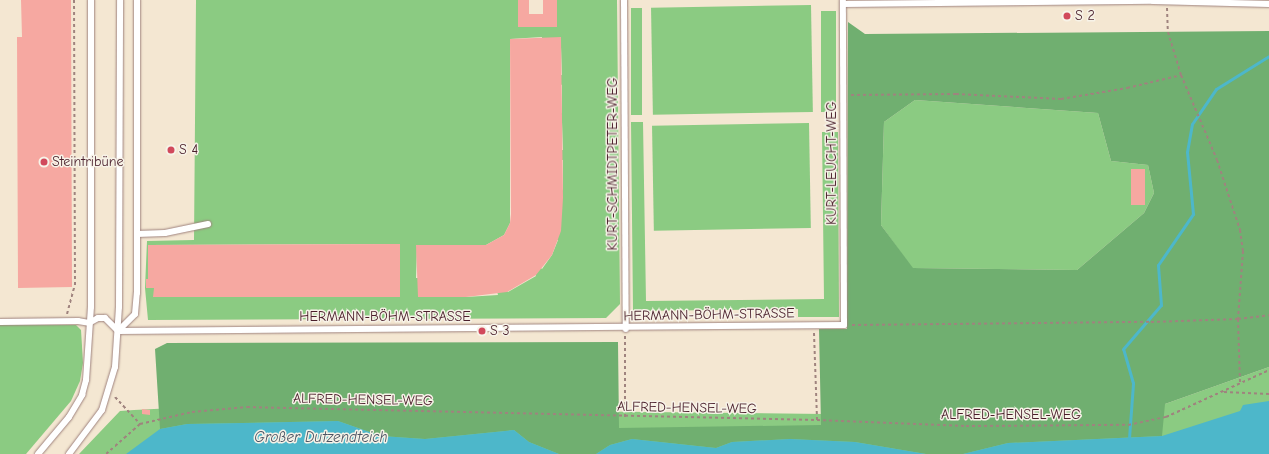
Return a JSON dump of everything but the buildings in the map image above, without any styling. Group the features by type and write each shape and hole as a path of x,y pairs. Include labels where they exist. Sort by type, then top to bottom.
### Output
{"lane":[{"path":"38,454 64,425 82,395 86,380 89,323 91,0"},
{"path":"69,454 94,423 110,392 118,331 120,0"},
{"path":"118,331 134,314 137,234 137,0"},
{"name":"KURT-SCHMIDTPETER-WEG","path":"624,0 626,329"},
{"path":"843,2 1166,2 1269,4"},
{"name":"KURT-LEUCHT-WEG","path":"843,2 845,95 844,325"},
{"path":"137,234 165,233 208,224"},
{"path":"0,322 65,321 89,323 98,318 104,318 118,331"},
{"name":"HERMANN-BÖHM-STRASSE","path":"118,331 626,329 844,325"}],"path":[{"path":"65,321 75,286 74,0"},
{"path":"1166,2 1168,32 1181,75 1198,118 1218,160 1240,230 1243,271 1238,319 1240,382"},
{"path":"845,95 956,94 1062,99 1127,88 1181,75"},
{"path":"844,325 1151,322 1238,319 1269,315"},
{"path":"814,325 818,420"},
{"path":"625,417 626,329"},
{"name":"ALFRED-HENSEL-WEG","path":"106,454 140,424 192,412 247,407 625,417 818,420 966,426 1128,425 1166,417 1269,370"},
{"path":"110,392 140,424"},
{"path":"1223,392 1269,394"}],"green space":[{"path":"196,0 518,0 518,27 556,27 557,0 617,0 620,304 606,318 148,320 145,288 147,241 194,240","holes":["542,37 542,46 561,47 562,75 543,75 562,85 562,113 543,113 543,122 562,122 563,150 544,150 544,160 563,160 563,189 540,235 558,240 552,255 542,269 529,256 536,276 508,292 493,276 498,295 466,297 427,278 416,278 417,245 486,245 504,235 510,223 510,39","400,244 400,296 163,297 148,279 148,245"]},
{"path":"811,5 813,112 653,115 651,8"},
{"path":"631,8 642,8 642,115 631,115"},
{"path":"821,11 836,11 836,112 821,112"},
{"path":"848,22 865,34 1269,31 1269,367 1165,404 1162,436 1008,443 963,454 926,454 855,442 790,439 732,442 716,448 632,439 610,445 596,454 559,454 529,442 514,430 425,439 381,436 338,421 187,424 160,429 155,349 167,343 618,342 619,428 821,425 819,329 847,329","holes":["915,100 1098,113 1111,161 1148,165 1154,193 1144,213 1077,270 913,268 881,225 884,122"]},
{"path":"915,100 1098,113 1111,161 1148,165 1154,193 1144,213 1077,270 912,268 881,225 884,122"},
{"path":"631,122 643,122 646,301 824,299 822,132 838,132 839,317 798,317 798,309 633,311"},
{"path":"809,123 811,228 654,231 652,126"},
{"path":"0,325 76,325 81,330 83,363 80,381 71,401 26,454 0,454"},
{"path":"1269,367 1269,454 79,454 120,411 194,407 825,414 1165,404"}],"water":[{"path":"1269,401 1269,454 963,454 1008,443 1162,436 1240,411 1243,405"},
{"name":"Großer Dutzendteich","path":"338,421 381,436 425,439 514,430 529,442 559,454 126,454 160,429 187,424"},
{"path":"632,439 716,448 732,442 790,439 855,442 926,454 596,454 610,445"}],"waterway":[{"path":"1129,438 1133,383 1123,349 1161,305 1158,265 1193,214 1187,152 1192,124 1216,89 1269,56"}],"place":[{"name":"S 2","path":"1067,16"},
{"name":"S 4","path":"171,150"},
{"name":"Steintribüne","path":"44,162"},
{"name":"S 3","path":"482,331"}]}
